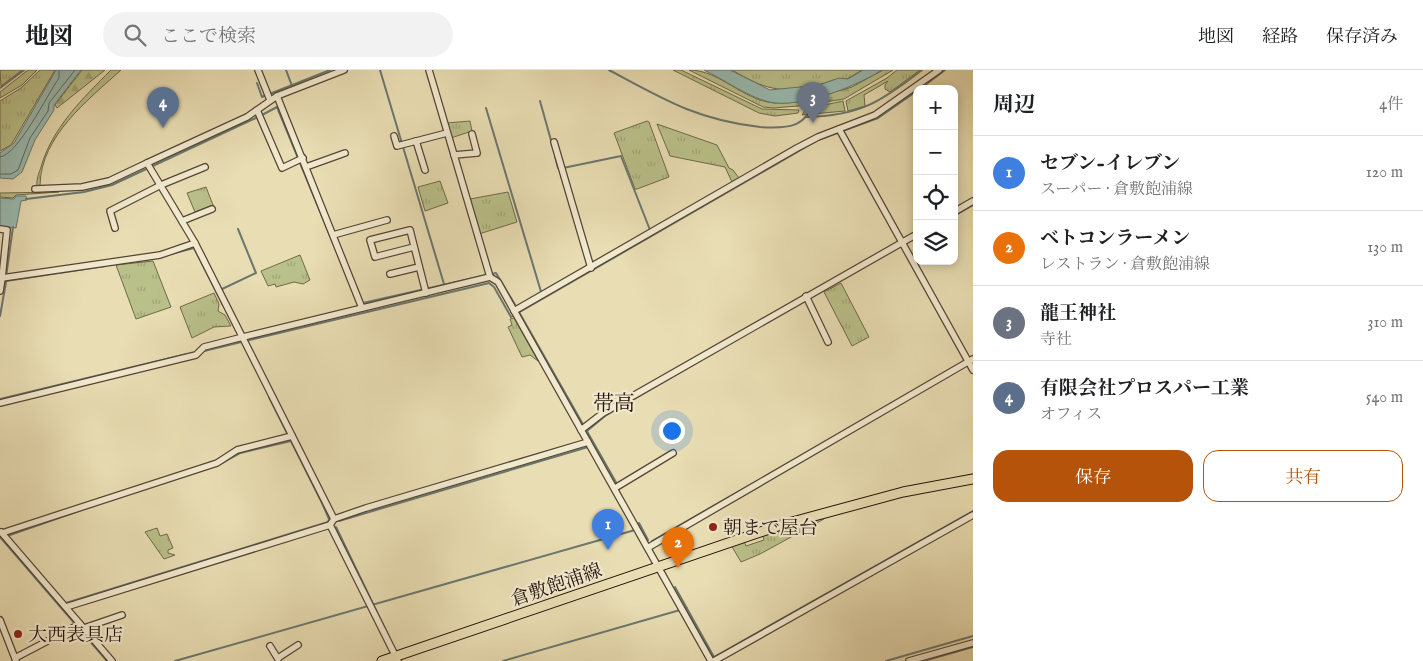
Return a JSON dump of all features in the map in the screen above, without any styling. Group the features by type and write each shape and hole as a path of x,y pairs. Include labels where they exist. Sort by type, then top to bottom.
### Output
{"main road":[{"name":"倉敷飽浦線","path":"382,661 397,659 736,539 847,506 903,492 973,479"}],"street":[{"path":"258,70 270,100"},
{"path":"35,189 82,187 109,181 149,166 247,117 258,114 270,100 277,96 344,70"},
{"path":"429,70 489,275 498,282 516,312 583,428 588,442 614,488 651,546 659,567 683,610 714,660 973,515"},
{"path":"516,312 818,137 840,132 889,107 939,70"},
{"path":"277,96 300,159 306,167 361,305"},
{"path":"258,114 282,168 300,159"},
{"path":"840,132 973,370"},
{"path":"394,136 397,146 447,133"},
{"path":"454,156 476,152 472,134"},
{"path":"416,141 425,170"},
{"path":"554,142 590,268"},
{"path":"306,167 345,153"},
{"path":"149,166 195,244 245,340 369,604 397,659"},
{"path":"115,228 110,211 161,185 205,167"},
{"path":"958,210 973,202"},
{"path":"182,221 212,208"},
{"path":"333,235 387,220"},
{"path":"0,229 7,230 5,277 0,291"},
{"path":"414,247 375,257 370,240 410,230 425,290"},
{"path":"583,428 603,413 807,299 913,237"},
{"path":"5,277 160,255 195,244"},
{"path":"390,274 420,267"},
{"path":"0,403 245,340 361,305 489,275"},
{"path":"807,299 828,342"},
{"path":"651,546 969,360"},
{"path":"112,661 79,626 66,607 3,535 217,463 237,450 290,437"},
{"path":"66,607 588,442"},
{"path":"614,488 673,453"},
{"path":"0,620 15,660 79,626 122,615"},
{"path":"909,661 973,643"},
{"path":"270,646 279,659 298,645"}],"green space":[{"path":"0,70 22,70 1,86"},
{"path":"28,70 37,70 22,85 0,98 0,92"},
{"path":"40,70 55,70 11,145 0,151 0,101 21,88"},
{"path":"82,70 105,70 57,108 55,105"},
{"path":"111,70 121,70 68,120 57,135 48,151 42,167 40,185 37,186 38,176 46,153 53,139 79,103"},
{"path":"673,70 681,70 762,109 799,110 798,113 775,116 759,113"},
{"path":"689,70 711,75 762,101 783,103 812,98 810,105 763,107"},
{"path":"732,70 862,70 847,79 836,79 804,88 782,89 754,82"},
{"path":"883,70 893,70 844,99 813,104 817,97 852,87"},
{"path":"897,70 920,70 890,92 885,89 888,81 864,95 865,106 848,111 846,101 887,78"},
{"path":"843,101 845,111 802,115 806,109"},
{"path":"470,121 472,131 451,138 447,123"},
{"path":"647,121 669,177 635,189 614,133"},
{"path":"657,124 717,145 729,168 739,178 732,182 725,167 670,156"},
{"path":"440,181 448,203 425,211 418,187"},
{"path":"206,187 213,205 195,212 187,193"},
{"path":"59,192 16,195 13,198 0,197 0,193"},
{"path":"508,192 517,222 479,234 470,199"},
{"path":"300,255 310,280 303,284 294,282 276,287 275,284 268,286 261,271"},
{"path":"153,261 171,307 136,319 116,265"},
{"path":"841,283 869,337 852,346 824,292"},
{"path":"214,293 219,304 218,311 225,315 231,326 214,327 192,338 180,307"},
{"path":"514,318 538,361 530,355 522,357 508,327 512,325 510,319"},
{"path":"823,517 824,519 760,554 741,562 731,545 744,541 746,546 764,540 762,534"},
{"path":"157,528 160,536 167,534 173,548 168,550 168,553 175,555 164,559 145,532"}],"water":[{"path":"56,70 81,70 54,105 54,110 35,140 22,172 13,179 0,178 0,153 14,143"},
{"path":"704,70 730,70 770,90 819,85 839,78 848,79 863,70 882,70 858,83 828,95 782,103 769,102 752,96"},
{"path":"16,196 26,196 27,200 21,201 16,228 0,226 0,198 14,199"}],"waterway":[{"path":"0,88 24,70"},
{"path":"286,70 292,86"},
{"path":"272,93 330,70"},
{"path":"380,70 444,284"},
{"path":"609,70 664,99 699,114 738,124 760,127 780,127 796,124 808,114 815,95"},
{"path":"806,117 841,114 869,105 894,91 922,70"},
{"path":"925,85 945,70"},
{"path":"257,83 262,97 266,95"},
{"path":"204,351 489,283 494,287 511,317 818,140 878,118 913,94"},
{"path":"540,101 552,144"},
{"path":"262,115 277,107 358,304"},
{"path":"486,108 542,295"},
{"path":"26,199 84,192 112,185 258,117"},
{"path":"555,156 558,168 621,156 650,230"},
{"path":"958,214 973,205"},
{"path":"6,277 13,227"},
{"path":"220,290 256,273 238,229"},
{"path":"171,254 194,248 223,305"},
{"path":"6,281 105,266"},
{"path":"363,303 496,273 517,308"},
{"path":"0,316 6,282"},
{"path":"519,312 617,484"},
{"path":"587,431 605,416 745,335"},
{"path":"0,399 187,354"},
{"path":"66,603 328,522 329,519 322,503 269,397"},
{"path":"220,464 240,453 291,441"},
{"path":"339,521 588,447"},
{"path":"652,541 778,469"},
{"path":"7,536 99,504"},
{"path":"714,657 973,511"},
{"path":"639,523 648,540"},
{"path":"336,527 388,635"},
{"path":"175,661 635,530"},
{"path":"0,537 107,661"},
{"path":"675,587 714,657"},
{"path":"503,661 687,608"},
{"path":"886,661 973,636"},
{"path":"924,661 973,647"}],"place":[{"name":"龍王神社","path":"813,123"},
{"name":"有限会社プロスパー工業","path":"163,128"},
{"name":"朝まで屋台","path":"713,527"},
{"name":"セブン-イレブン","path":"608,550"},
{"name":"ベトコンラーメン","path":"678,568"},
{"name":"大西表具店","path":"18,634"}],"district":[{"name":"帯高","path":"614,403"}]}
